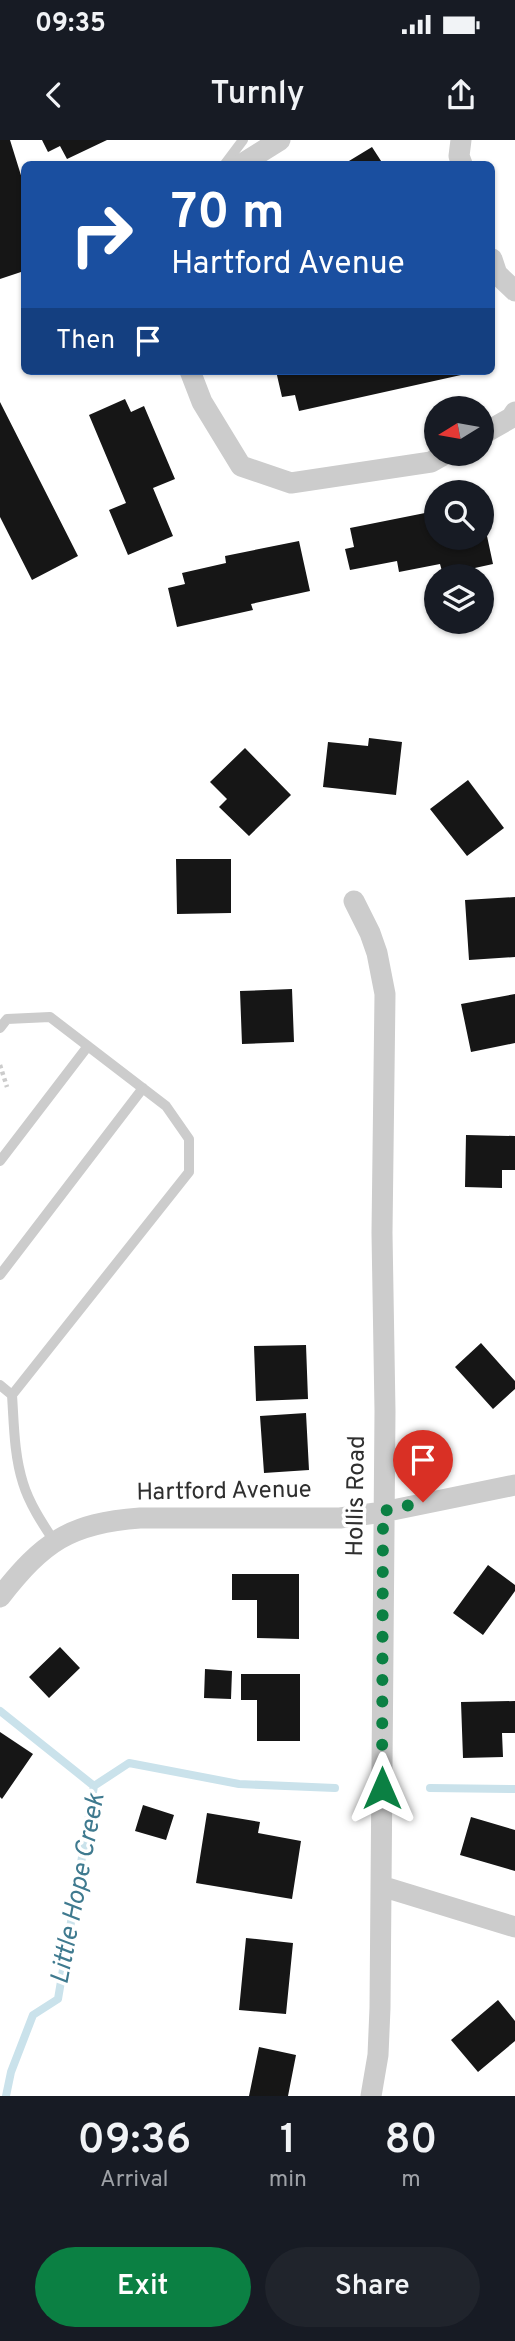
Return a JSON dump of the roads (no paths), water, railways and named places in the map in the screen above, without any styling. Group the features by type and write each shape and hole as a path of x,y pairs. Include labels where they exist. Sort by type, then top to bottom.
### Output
{"street":[{"path":"248,161 280,140"},
{"path":"461,140 461,161"},
{"path":"495,268 497,275 515,291"},
{"path":"192,375 202,402 241,466 291,482 424,463"},
{"path":"494,428 511,418 515,412"},
{"name":"Hollis Road","path":"354,901 377,953 385,994 381,1886 378,2056 371,2096"},
{"name":"Hartford Avenue","path":"0,1597 16,1576 54,1541 77,1530 107,1521 140,1518 340,1518 515,1485"},
{"path":"381,1886 515,1927"}],"lane":[{"path":"227,161 243,140"},
{"path":"0,1028 7,1019 50,1017 166,1106 190,1139 188,1172 12,1395 15,1444 23,1483 54,1541"},
{"path":"0,1161 88,1046"},
{"path":"0,1275 143,1088"},
{"path":"0,1385 12,1395"}],"waterway":[{"path":"0,1711 94,1786"},
{"name":"Little Hope Creek","path":"6,2096 11,2072 33,2015 58,1999 94,1786 129,1763 239,1784 335,1788"},
{"name":"Little Hope Creek","path":"430,1788 515,1789"}]}
